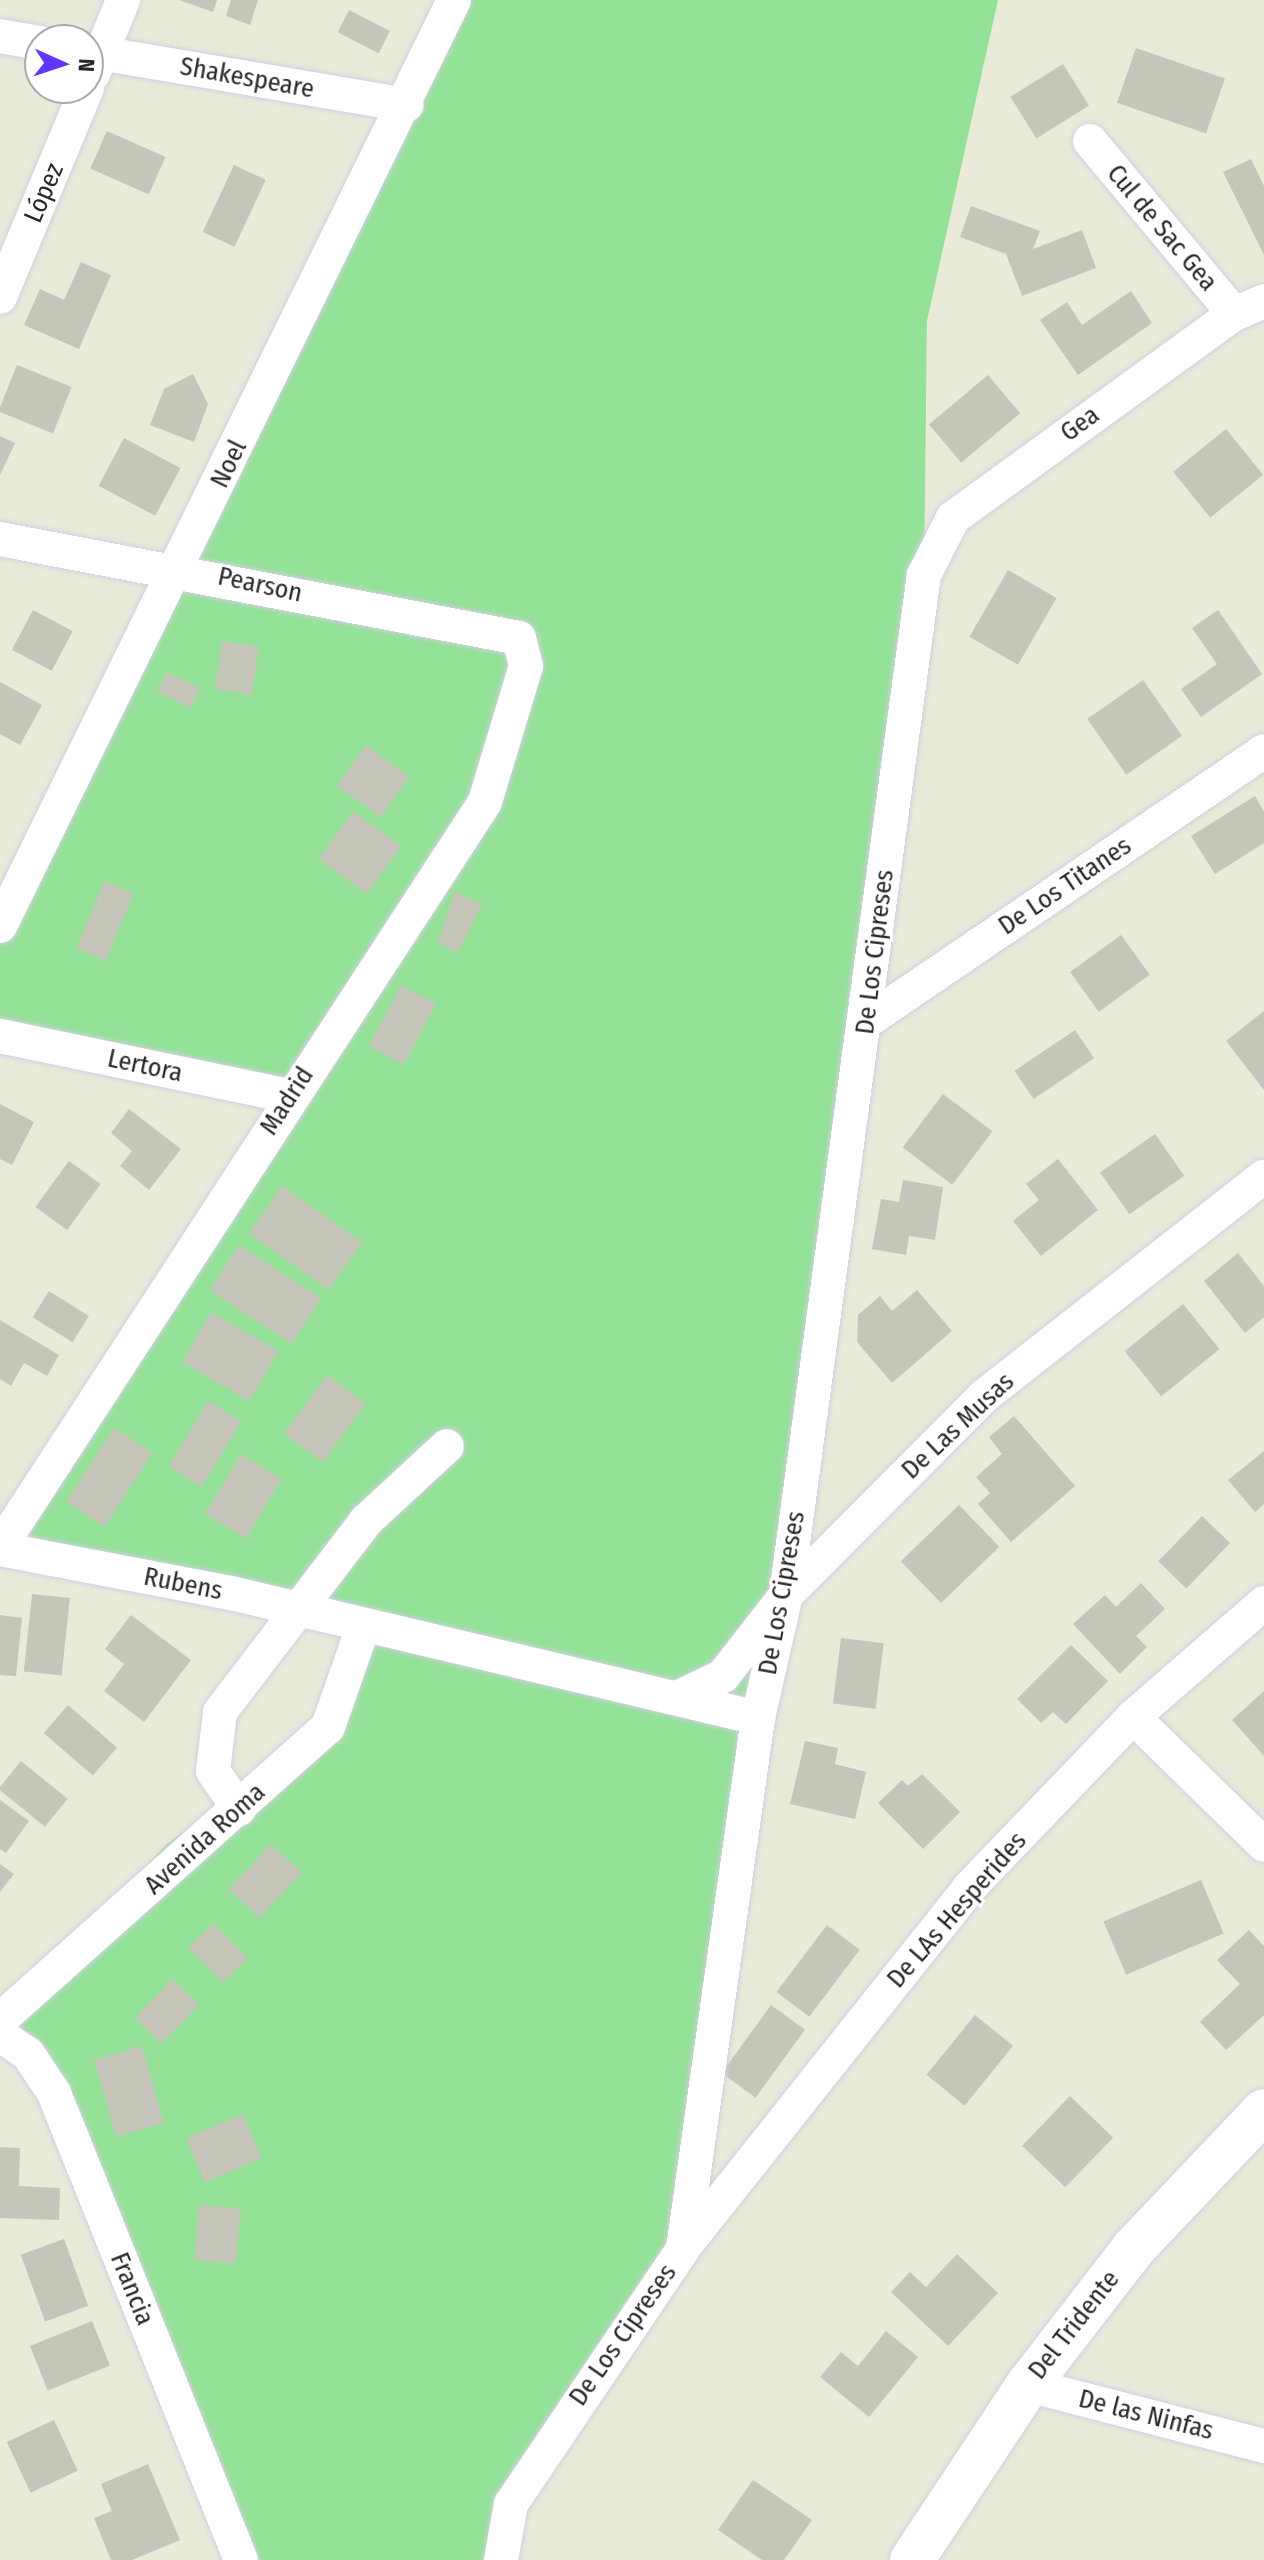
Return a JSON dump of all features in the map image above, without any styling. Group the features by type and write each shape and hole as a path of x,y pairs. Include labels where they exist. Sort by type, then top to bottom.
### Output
{"main road":[{"name":"Del Tridente","path":"912,2560 1028,2385 1133,2249 1264,2111"}],"street":[{"name":"López","path":"104,35 123,0"},
{"name":"Noel","path":"0,926 406,105 454,0"},
{"path":"0,36 24,40"},
{"name":"Shakespeare","path":"104,54 406,105"},
{"name":"López","path":"0,297 81,104"},
{"name":"Cul de Sac Gea","path":"1090,141 1249,307"},
{"name":"Gea","path":"924,575 953,518 1249,307"},
{"name":"Pearson","path":"0,539 177,568 519,638"},
{"name":"De Los Cipreses","path":"501,2560 511,2504 683,2249 758,1718 786,1595 867,1021 924,575"},
{"name":"Madrid","path":"0,1548 290,1096 485,802 526,666 519,638"},
{"name":"De Los Titanes","path":"867,1021 1264,751"},
{"name":"Lertora","path":"0,1036 290,1096"},
{"name":"De Las Musas","path":"677,1698 723,1676 786,1595 983,1397 1264,1177"},
{"path":"239,1809 213,1771 210,1745 220,1712 366,1521 447,1446"},
{"name":"Rubens","path":"0,1548 298,1610 758,1718"},
{"name":"De LAs Hesperides","path":"683,2249 969,1888 1133,1717 1264,1603"},
{"name":"Avenida Roma","path":"0,2020 328,1727 363,1627"},
{"path":"1133,1717 1264,1845"},
{"name":"Francia","path":"0,2035 28,2054 54,2093 241,2560"},
{"name":"De las Ninfas","path":"1028,2385 1264,2446"}],"green space":[{"path":"448,0 998,0 927,321 924,575 683,2249 581,2393 501,2560 241,2560 152,2342 0,2019 167,1844 328,1727 363,1627 0,1549 290,1097 0,1036 0,926"}],"building":[{"path":"179,0 217,0 213,12"},
{"path":"231,0 258,0 250,25 226,16"},
{"path":"349,10 390,31 379,53 338,32"},
{"path":"1136,48 1225,79 1206,133 1117,103"},
{"path":"1063,64 1089,106 1036,138 1010,97"},
{"path":"107,131 165,157 149,194 90,168"},
{"path":"1251,159 1264,186 1264,255 1223,172"},
{"path":"234,165 266,180 234,247 203,232"},
{"path":"971,206 1040,231 1033,249 1082,230 1096,268 1022,296 1006,254 960,237"},
{"path":"81,262 111,275 79,349 24,325 40,289 64,300"},
{"path":"1131,291 1152,323 1078,375 1040,320 1067,302 1082,325"},
{"path":"17,365 72,387 53,433 0,412"},
{"path":"193,374 208,404 194,442 150,425 164,389"},
{"path":"988,375 1020,413 961,463 929,424"},
{"path":"1226,429 1263,475 1210,518 1173,472"},
{"path":"0,436 15,443 0,475"},
{"path":"124,438 181,468 155,516 99,486"},
{"path":"1008,570 1056,598 1018,665 970,637"},
{"path":"33,610 73,631 52,671 12,650"},
{"path":"1218,610 1262,674 1201,717 1181,689 1217,664 1192,628"},
{"path":"222,641 259,646 252,695 215,690"},
{"path":"167,672 200,688 191,708 157,692"},
{"path":"1143,680 1182,736 1126,775 1087,719"},
{"path":"0,682 42,705 20,745 0,734"},
{"path":"366,745 410,777 380,817 337,785"},
{"path":"1255,796 1264,812 1264,843 1215,874 1191,836"},
{"path":"353,811 402,846 367,894 318,859"},
{"path":"104,881 134,893 106,961 77,949"},
{"path":"455,891 482,905 457,953 438,943"},
{"path":"1121,935 1150,975 1099,1012 1070,972"},
{"path":"401,985 436,1004 404,1065 369,1046"},
{"path":"1264,1011 1264,1090 1226,1041"},
{"path":"1075,1030 1094,1058 1033,1099 1014,1071"},
{"path":"943,1094 993,1131 952,1185 903,1148"},
{"path":"0,1104 34,1122 12,1165 0,1159"},
{"path":"129,1109 181,1149 149,1190 120,1166 132,1151 111,1133"},
{"path":"1155,1134 1184,1176 1129,1214 1100,1172"},
{"path":"1058,1159 1098,1210 1041,1256 1013,1221 1039,1200 1026,1184"},
{"path":"69,1161 101,1184 67,1230 35,1207"},
{"path":"903,1180 943,1187 935,1240 909,1236 906,1255 872,1249 881,1199 899,1202"},
{"path":"282,1186 362,1242 329,1290 249,1234"},
{"path":"239,1245 321,1298 292,1344 210,1290"},
{"path":"1238,1253 1264,1286 1264,1317 1245,1333 1204,1281"},
{"path":"917,1290 952,1331 892,1383 857,1342 858,1315 880,1296 892,1311"},
{"path":"49,1291 89,1316 72,1342 33,1317"},
{"path":"1183,1304 1220,1349 1161,1396 1125,1351"},
{"path":"211,1312 279,1351 250,1401 182,1362"},
{"path":"0,1320 59,1355 47,1376 24,1363 11,1386 0,1379"},
{"path":"327,1375 366,1403 323,1462 284,1434"},
{"path":"208,1401 241,1421 202,1487 168,1467"},
{"path":"1014,1416 1075,1486 1011,1542 978,1504 990,1493 976,1477 1002,1454 989,1437"},
{"path":"114,1428 153,1453 105,1527 66,1502"},
{"path":"1264,1451 1264,1504 1255,1512 1228,1480"},
{"path":"241,1454 282,1479 246,1539 205,1514"},
{"path":"959,1505 999,1547 941,1603 901,1561"},
{"path":"1202,1516 1230,1543 1186,1588 1158,1561"},
{"path":"1141,1583 1165,1609 1136,1636 1147,1647 1120,1674 1073,1624 1105,1595 1116,1607"},
{"path":"32,1594 70,1598 62,1676 24,1672"},
{"path":"0,1615 22,1618 16,1676 0,1675"},
{"path":"131,1615 191,1660 144,1722 104,1691 124,1664 105,1649"},
{"path":"841,1638 884,1643 876,1709 833,1704"},
{"path":"1071,1645 1108,1681 1066,1724 1053,1712 1041,1723 1017,1699"},
{"path":"1264,1691 1264,1756 1232,1720"},
{"path":"68,1705 117,1748 93,1776 44,1733"},
{"path":"805,1741 838,1748 835,1764 866,1772 855,1819 790,1804"},
{"path":"21,1761 68,1799 45,1827 0,1790"},
{"path":"922,1774 960,1812 923,1849 878,1803 902,1780 908,1786"},
{"path":"0,1800 29,1821 6,1853 0,1849"},
{"path":"271,1844 302,1873 259,1918 229,1889"},
{"path":"0,1864 14,1874 0,1892"},
{"path":"1201,1880 1224,1933 1126,1975 1103,1921"},
{"path":"213,1923 248,1958 223,1982 188,1948"},
{"path":"827,1925 860,1950 809,2017 776,1992"},
{"path":"1249,1930 1264,1946 1264,2015 1226,2050 1200,2022 1240,1984 1217,1960"},
{"path":"173,1979 199,2005 161,2043 135,2017"},
{"path":"771,2005 805,2030 756,2098 722,2073"},
{"path":"975,2015 1013,2046 965,2106 927,2075"},
{"path":"142,2046 164,2123 116,2137 94,2060"},
{"path":"1070,2096 1113,2138 1065,2187 1022,2146"},
{"path":"243,2114 262,2158 205,2182 186,2138"},
{"path":"0,2147 20,2148 19,2186 60,2188 59,2220 0,2218"},
{"path":"199,2205 241,2209 236,2263 194,2260"},
{"path":"64,2239 88,2306 45,2321 21,2255"},
{"path":"957,2254 998,2293 948,2346 891,2292 910,2272 926,2287"},
{"path":"92,2321 110,2366 48,2391 30,2346"},
{"path":"886,2331 918,2357 869,2417 820,2377 841,2352 858,2366"},
{"path":"54,2420 78,2471 31,2493 7,2442"},
{"path":"148,2464 180,2540 132,2560 111,2560 94,2518 112,2511 101,2484"},
{"path":"753,2480 812,2520 784,2560 762,2560 718,2530"}]}
